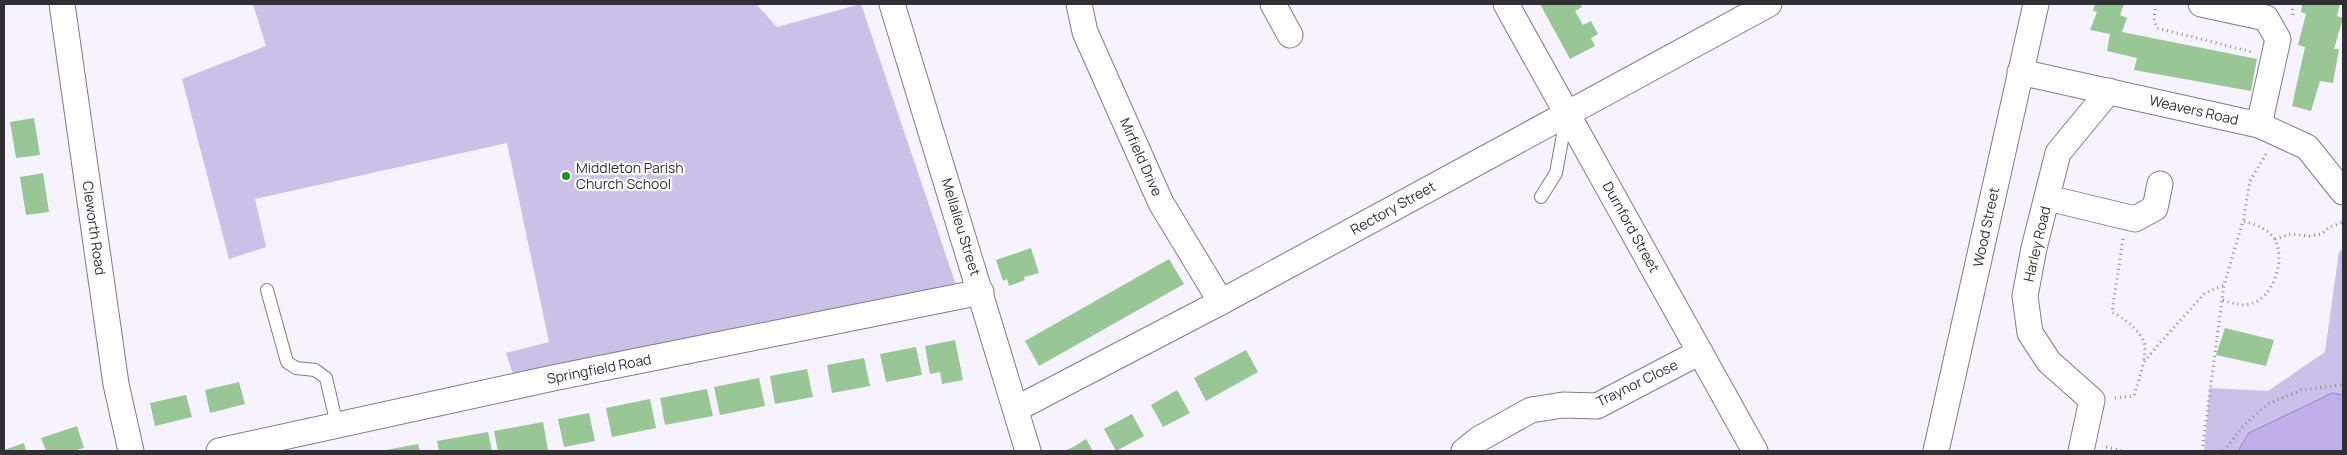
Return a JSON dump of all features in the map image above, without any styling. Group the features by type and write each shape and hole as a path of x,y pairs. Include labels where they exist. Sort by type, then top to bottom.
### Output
{"street":[{"name":"Cleworth Road","path":"62,4 116,384 131,451"},
{"name":"Mellalieu Street","path":"892,4 1028,451"},
{"name":"Mirfield Drive","path":"1079,4 1085,32 1161,203 1221,302"},
{"path":"1273,4 1290,35"},
{"name":"Durnford Street","path":"1506,4 1755,451"},
{"name":"Rectory Street","path":"1016,409 1221,302 1770,4"},
{"name":"Wood Street","path":"1936,451 2036,4"},
{"path":"2201,4 2266,18 2278,39 2273,62 2269,129"},
{"name":"Weavers Road","path":"2020,72 2269,129 2307,147 2343,192"},
{"name":"Harley Road","path":"2092,400 2049,362 2030,333 2025,296 2034,248 2058,152 2109,91"},
{"path":"2048,198 2135,219 2155,208 2160,184"},
{"name":"Springfield Road","path":"219,451 553,378 981,292"},
{"name":"Traynor Close","path":"1464,451 1479,439 1531,410 1556,405 1597,406 1700,352"},
{"path":"2082,451 2092,400"}],"lane":[{"path":"1541,197 1556,173 1567,113"},
{"path":"267,290 287,362 296,368 315,370 326,378 337,424"}],"path":[{"path":"2156,4 2154,18 2157,28 2262,54 2273,62"},
{"path":"2292,4 2293,21"},
{"path":"2202,451 2224,285 2243,221 2250,182 2269,129"},
{"path":"2092,400 2134,396 2144,362 2145,343 2140,335 2124,319 2112,312 2127,217"},
{"path":"2223,300 2241,305 2252,304 2270,288 2278,275 2278,246 2275,239 2263,228 2243,221"},
{"path":"2275,239 2291,234 2310,236 2322,234 2328,228 2343,222"},
{"path":"2144,362 2206,293 2224,285"},
{"path":"2224,451 2243,426 2268,404 2301,390 2343,385"}],"shaded area":[{"name":"Middleton Parish Church School","path":"253,4 756,4 777,27 861,4 956,285 514,377 506,353 549,342 507,143 255,199 266,247 229,259 182,79 266,46"},
{"path":"2343,250 2343,395 2332,393 2249,433 2238,451 2204,451 2210,388 2268,391 2325,352 2339,251"},
{"path":"2332,393 2343,395 2343,451 2238,451 2249,433"}],"building":[{"path":"1540,4 1580,4 1582,7 1575,11 1583,25 1591,21 1598,34 1591,38 1595,46 1570,59"},
{"path":"2095,4 2124,4 2120,15 2127,18 2122,32 2257,59 2251,91 2134,70 2137,58 2107,51 2110,34 2090,30 2097,12 2093,11"},
{"path":"2302,4 2340,4 2337,16 2343,18 2334,49 2339,49 2333,83 2320,81 2311,111 2292,106 2305,47 2298,45 2306,14 2301,12"},
{"path":"34,118 40,155 16,158 10,122"},
{"path":"43,173 49,212 26,215 20,177"},
{"path":"1031,248 1039,273 1024,277 1025,280 1009,286 1007,279 1003,281 996,260"},
{"path":"1169,259 1184,284 1039,366 1025,341"},
{"path":"2225,328 2274,340 2266,366 2216,355"},
{"path":"955,340 963,380 942,384 940,372 930,374 925,346"},
{"path":"916,347 922,375 886,382 880,354"},
{"path":"1246,350 1258,372 1206,401 1194,378"},
{"path":"864,358 870,386 832,393 827,365"},
{"path":"807,369 813,397 775,404 770,376"},
{"path":"759,378 765,406 720,415 714,387"},
{"path":"239,382 245,404 210,413 205,390"},
{"path":"707,389 713,416 665,425 660,398"},
{"path":"1177,390 1190,413 1163,427 1151,405"},
{"path":"186,395 192,417 155,426 150,403"},
{"path":"650,399 656,428 612,437 606,408"},
{"path":"589,413 595,441 564,447 558,419"},
{"path":"1132,414 1144,436 1116,451 1104,429"},
{"path":"543,422 548,450 498,451 494,431"},
{"path":"77,426 84,448 73,451 46,451 41,438"},
{"path":"488,432 492,451 439,451 437,441"},
{"path":"1086,439 1093,451 1064,451 1073,447"},
{"path":"24,443 26,451 4,451 4,450"},
{"path":"418,444 420,451 386,450"}],"place":[{"name":"Middleton Parish Church School","path":"566,176"}]}
